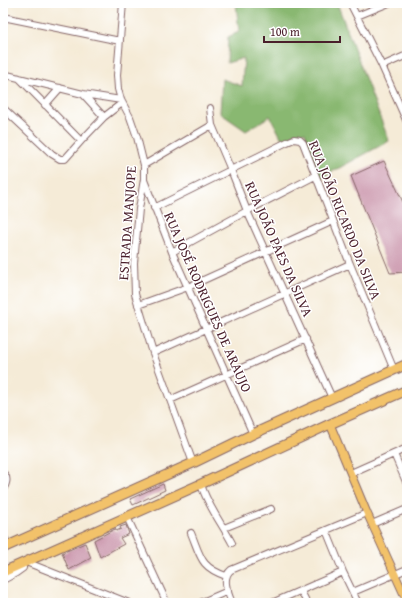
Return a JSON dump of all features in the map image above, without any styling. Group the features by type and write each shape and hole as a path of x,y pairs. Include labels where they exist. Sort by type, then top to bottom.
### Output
{"highway":[{"path":"5,546 193,463 407,364"},
{"path":"3,572 407,390"}],"main road":[{"path":"330,424 367,513 407,601"}],"street":[{"name":"ESTRADA MANJOPE","path":"123,3 117,75 121,101 130,117 144,165 144,179 139,209 134,263 135,294 153,353 193,463"},
{"path":"350,3 382,66 407,122"},
{"path":"357,16 389,3"},
{"path":"3,17 120,41"},
{"path":"382,66 407,55"},
{"path":"3,74 83,94 121,101"},
{"path":"19,78 81,141"},
{"path":"45,104 60,88"},
{"path":"83,94 104,117"},
{"path":"3,108 52,154 60,159 65,159 121,101"},
{"name":"RUA JOÃO PAES DA SILVA","path":"210,108 212,125 247,211 332,398"},
{"path":"144,165 212,125"},
{"name":"RUA JOÃO RICARDO DA SILVA","path":"154,208 287,142 298,139 303,143 350,264 394,370"},
{"path":"172,252 315,176"},
{"name":"RUA JOSÉ RODRIGUES DE ARAUJO","path":"144,179 172,252 253,434"},
{"path":"138,305 188,287 333,221"},
{"path":"153,353 350,264"},
{"path":"170,400 306,339"},
{"path":"351,473 407,448"},
{"path":"394,454 407,484"},
{"path":"3,473 6,476 7,482 3,490"},
{"path":"201,484 204,494 232,543"},
{"path":"372,524 407,508"},
{"path":"224,528 271,509"},
{"path":"232,603 228,591 226,576 231,570 367,513"},
{"path":"127,517 167,603"},
{"path":"326,530 343,572 358,603"},
{"path":"191,533 205,565 215,572 226,576"},
{"path":"3,535 5,546"},
{"path":"3,580 23,568 24,562 129,603"},
{"path":"353,592 407,569"},
{"path":"272,603 343,572"},
{"path":"200,603 228,591"},
{"path":"301,591 307,603"}],"green space":[{"path":"236,3 337,3 389,141 317,180 305,132 283,141 270,116 246,131 220,113 222,79 242,86 244,58 227,63 228,37 239,32"}],"building":[{"path":"384,161 407,211 407,272 390,273 351,176"},
{"path":"163,484 165,490 133,505 130,499"},
{"path":"126,525 129,534 120,538 124,544 100,557 94,540 115,529 116,531 121,529 120,527"},
{"path":"85,543 91,558 69,570 62,553"}]}
